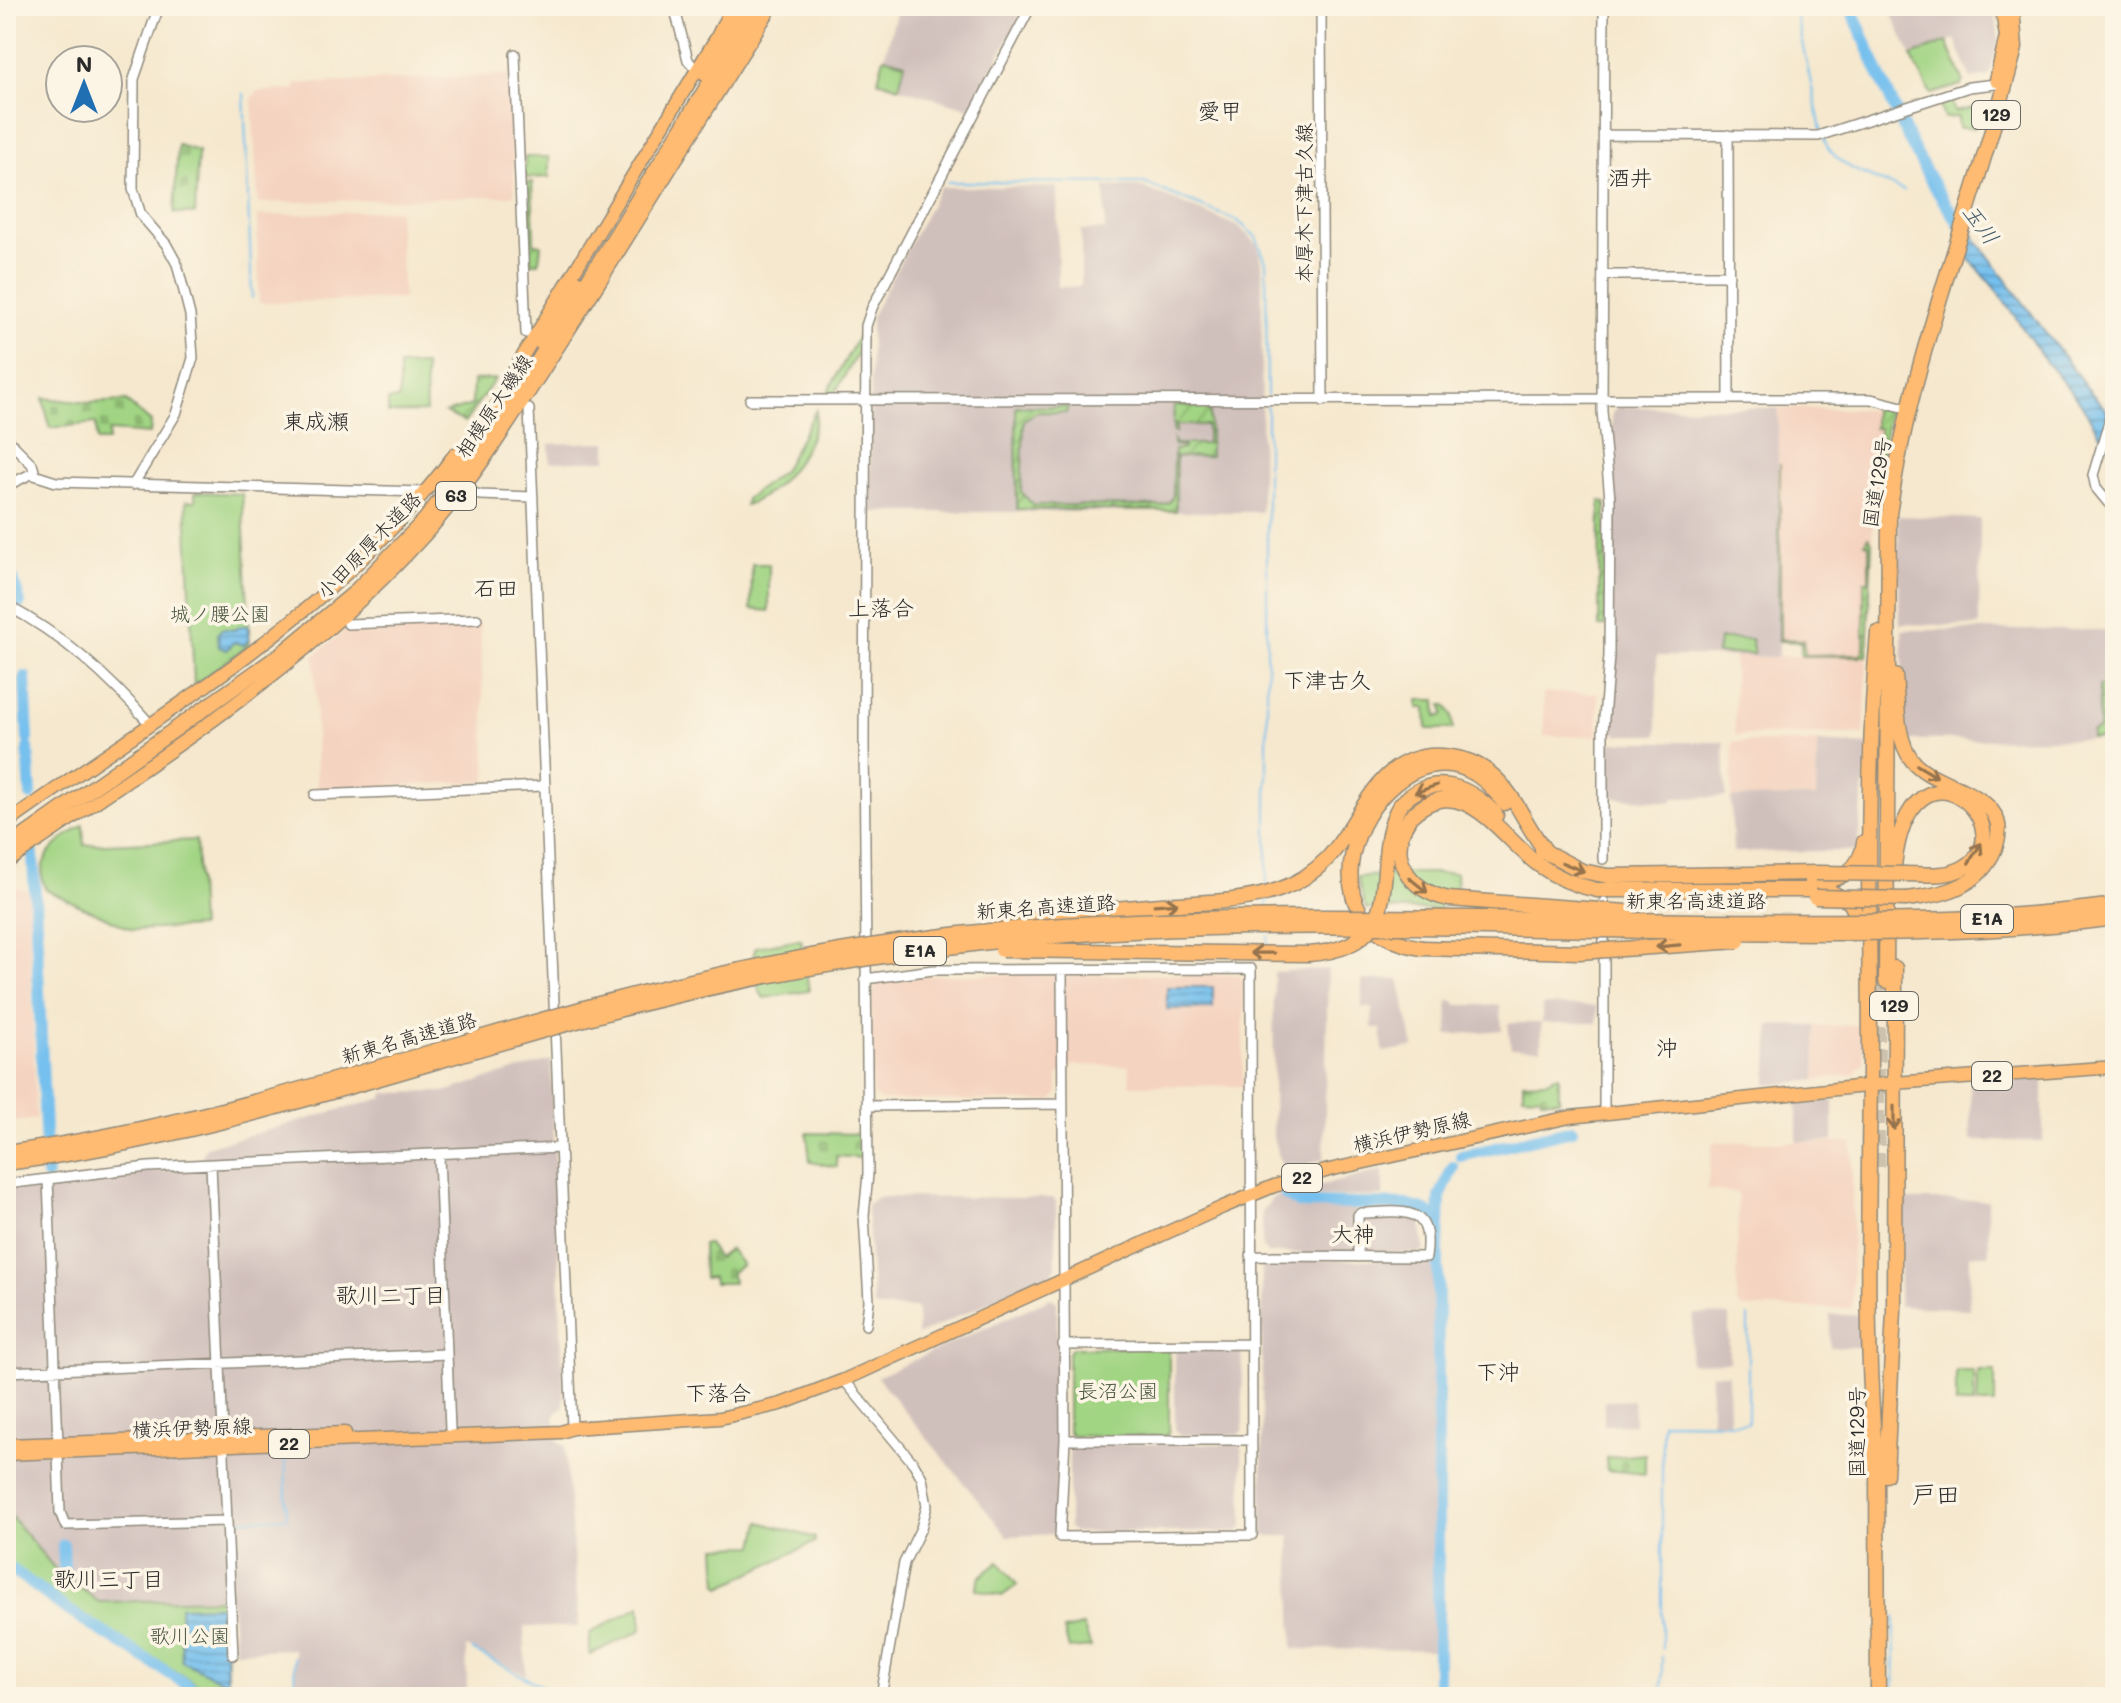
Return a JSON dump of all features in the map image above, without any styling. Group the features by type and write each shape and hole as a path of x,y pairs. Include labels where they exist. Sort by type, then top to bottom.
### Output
{"highway":[{"name":"小田原厚木道路","path":"6,849 242,685 335,610 398,549 473,461 506,413 721,56 743,6"},
{"name":"小田原厚木道路","path":"6,838 275,648 347,587 396,539 466,453 513,385 721,56 757,6"},
{"name":"国道129号","path":"1965,206 2007,36 2002,6"},
{"name":"国道129号","path":"1906,408 1888,536 1882,981 1878,629 1881,516 1906,408 2015,48 2016,10"},
{"name":"129","path":"1882,1476 1894,1311 1894,1083 1900,872 1888,536"},
{"name":"129","path":"1878,629 1871,718 1870,786 1870,1311 1882,1476"},
{"path":"797,970 977,950 1330,951 1355,940 1378,913 1386,884 1388,834 1405,811 1434,801 1463,802 1480,811 1529,856 1551,872 1585,888 1906,899 1943,893 1967,883 1986,865 1996,831 1983,801 1965,789 1923,771 1912,762 1901,736 1895,676"},
{"path":"923,939 1070,913 1264,894 1291,885 1315,870 1350,827 1371,792 1393,770 1423,757 1445,756 1467,760 1494,777 1548,854"},
{"path":"1858,928 1579,952 1422,948 1391,940 1367,922 1350,884 1353,852 1378,800 1402,776 1422,767 1444,765 1479,777 1500,797 1528,837 1548,854 1597,874 1951,873 1972,861 1979,852 1983,833 1978,812 1972,804 1952,793 1932,793 1920,798 1903,819 1900,872"},
{"path":"1687,876 1721,881 1816,882 1837,879 1852,869 1863,849 1870,786"},
{"path":"1405,811 1401,835 1402,866 1415,885 1436,897 1858,928"},
{"path":"1686,891 1816,889 1837,893 1850,902 1860,917 1869,965"},
{"name":"新東名高速道路","path":"6,1163 171,1134 604,1013 797,970 988,943 1128,932 1858,928 1994,919 2115,905"},
{"name":"新東名高速道路","path":"6,1153 104,1138 233,1108 675,985 807,957 923,939 1071,925 1211,919 1995,930 2115,918"},
{"name":"国道129号","path":"1882,1167 1885,1697"},
{"name":"国道129号","path":"1878,1697 1882,1476"}],"main road":[{"name":"相模原大磯線","path":"6,824 227,674 312,606 365,558 414,504 503,389 697,71 732,6"},
{"name":"相模原大磯線","path":"6,863 218,716 285,665 389,571 462,489 594,292 772,6"},
{"path":"2007,36 2016,10"},
{"name":"横浜伊勢原線","path":"6,1454 58,1448 561,1432 572,1428 720,1418 781,1404 844,1380 1254,1194 1329,1170 1604,1112 1894,1083 2115,1067"},
{"name":"横浜伊勢原線","path":"223,1442 560,1424 572,1428"},
{"name":"横浜伊勢原線","path":"6,1445 58,1448"}],"street":[{"path":"133,485 134,477 176,414 193,358 190,315 177,264 166,244 141,215 133,189 134,79 159,6"},
{"path":"674,6 688,60 697,71"},
{"path":"866,1325 868,316 1031,6"},
{"name":"本厚木下津古久線","path":"1321,6 1323,401"},
{"path":"1603,859 1603,731 1609,656 1610,499 1602,399 1604,6"},
{"path":"515,54 526,333"},
{"path":"1604,135 1818,136 1969,87 1996,84"},
{"path":"1728,135 1729,399"},
{"path":"1603,275 1729,275"},
{"path":"750,400 1871,399 1906,408"},
{"path":"2115,402 2097,458 2094,484 2115,511"},
{"path":"529,409 572,1428"},
{"path":"6,438 32,464 35,474"},
{"path":"6,486 22,476 35,474 56,482 424,492"},
{"path":"462,489 480,495 533,497"},
{"path":"406,492 414,504"},
{"path":"6,605 50,631 96,666 151,725"},
{"path":"348,624 477,619"},
{"path":"315,795 545,786"},
{"path":"1604,902 1604,1112"},
{"path":"865,979 933,970 1251,969 1254,1194 1251,1256 1252,1535 1060,1537 1065,1440 1062,971"},
{"path":"867,1106 1063,1104"},
{"path":"6,1184 148,1167 439,1156 560,1148"},
{"path":"439,1156 450,1429"},
{"path":"211,1165 233,1655"},
{"path":"48,1179 60,1512 65,1525 227,1521"},
{"path":"1251,1256 1358,1257 1426,1257 1426,1226 1409,1212 1361,1213 1358,1215 1358,1257"},
{"path":"1063,1345 1252,1344"},
{"path":"6,1372 447,1354"},
{"path":"844,1380 914,1464 922,1478 927,1506 921,1528 904,1563 881,1697"},
{"path":"1065,1440 1251,1440"}],"shaded area":[{"path":"898,6 1010,6 1018,12 1019,18 973,105 968,108 878,82"},
{"path":"1888,6 1994,6 1999,40 1989,76 1971,79 1955,39 1911,56"},
{"path":"509,75 515,193 511,196 258,203 252,97 258,91 295,90 296,84"},
{"path":"940,187 1057,187 1058,287 1081,286 1081,230 1105,230 1105,187 1142,187 1239,227 1258,245 1262,265 1261,512 870,512 871,317"},
{"path":"398,210 403,299 259,303 257,216"},
{"path":"1618,407 1778,408 1778,657 1657,656 1657,735 1618,735 1612,730 1612,413"},
{"path":"1778,408 1890,410 1873,523 1864,734 1735,735 1734,656 1801,656 1801,642 1778,641"},
{"path":"607,442 607,460 550,462 549,444"},
{"path":"1898,516 1980,519 1979,626 1900,624"},
{"path":"480,624 487,781 317,790 315,655 346,629"},
{"path":"1902,630 2115,630 2115,739 1910,740 1904,717"},
{"path":"1543,693 1598,693 1598,736 1544,736"},
{"path":"1608,742 1724,742 1726,797 1673,798 1672,802 1607,797"},
{"path":"1733,742 1817,742 1816,797 1731,798"},
{"path":"1817,742 1868,745 1857,851 1733,852 1731,798 1816,797"},
{"path":"6,883 28,892 36,1119 6,1123"},
{"path":"1328,969 1324,1159 1284,1171 1273,1138 1274,972"},
{"path":"931,975 1053,975 1058,979 1074,975 1238,975 1244,982 1243,1086 1130,1085 1129,1066 1074,1065 1058,1075 1058,1094 1051,1101 879,1100 873,1094 871,1074 872,994 877,983"},
{"path":"1399,979 1414,1047 1383,1052 1381,1028 1372,1028 1372,1008 1362,1008 1362,980"},
{"path":"1448,1001 1455,1001 1456,1005 1500,1005 1502,1030 1448,1035"},
{"path":"1542,1005 1597,1006 1597,1023 1542,1023"},
{"path":"1508,1023 1541,1023 1541,1049 1511,1048"},
{"path":"1770,1025 1815,1026 1816,1080 1767,1085"},
{"path":"1863,1025 1863,1063 1854,1074 1816,1080 1815,1026"},
{"path":"551,1060 564,1406 554,1416 558,1441 565,1446 579,1627 524,1627 526,1675 466,1647 467,1689 440,1694 440,1697 296,1697 294,1649 235,1651 231,1598 100,1601 55,1569 6,1509 6,1192 116,1172 196,1169 206,1147 383,1098 384,1093 444,1092"},
{"path":"2043,1079 2043,1141 1971,1141 1970,1084"},
{"path":"1833,1100 1833,1141 1797,1142 1797,1104"},
{"path":"1713,1142 1852,1142 1852,1308 1742,1308 1737,1304 1738,1193 1707,1190"},
{"path":"1383,1170 1383,1196 1301,1197 1294,1193"},
{"path":"1289,1192 1299,1199 1409,1200 1410,1207 1355,1209 1355,1250 1351,1254 1268,1253 1262,1247 1262,1212 1272,1198"},
{"path":"877,1197 1052,1198 1056,1201 1056,1266 1052,1273 918,1335 917,1308 877,1308 873,1305 867,1205"},
{"path":"1902,1200 1988,1200 1989,1255 1970,1255 1969,1309 1899,1306"},
{"path":"1405,1214 1420,1221 1424,1249 1420,1253 1364,1253 1360,1249 1360,1217"},
{"path":"1431,1256 1443,1257 1443,1650 1293,1649 1290,1536 1262,1536 1262,1266 1268,1260 1429,1260"},
{"path":"1051,1298 1057,1302 1057,1534 1007,1536 877,1377"},
{"path":"1694,1314 1729,1315 1729,1362 1690,1363"},
{"path":"1830,1315 1861,1315 1863,1347 1830,1347"},
{"path":"1180,1348 1237,1349 1242,1354 1243,1430 1238,1435 1180,1435 1175,1432 1175,1352"},
{"path":"1711,1374 1728,1374 1729,1421 1711,1422"},
{"path":"1633,1400 1634,1424 1604,1425 1604,1401"},
{"path":"1073,1444 1238,1444 1242,1448 1243,1527 1238,1532 1074,1532 1069,1528 1069,1449"}],"green space":[{"path":"1947,42 1963,80 1961,85 1931,94 1911,56"},
{"path":"884,57 905,63 899,87 878,80"},
{"path":"1950,97 1955,112 1977,107 1975,128 1959,128 1958,117 1944,118 1938,101"},
{"path":"178,145 198,151 195,214 174,213"},
{"path":"525,157 549,157 549,177 525,178"},
{"path":"532,182 534,243 541,244 539,263 531,263 526,183"},
{"path":"859,335 861,347 833,396 826,395"},
{"path":"425,365 426,412 388,413 388,400 399,399 399,366"},
{"path":"495,379 465,422 445,413 472,405 473,380"},
{"path":"43,398 89,403 126,401 151,422 150,434 109,431 108,441 97,441 96,423 50,428"},
{"path":"1174,405 1210,406 1210,456 1176,457 1176,511 1017,509 1016,406 1068,407 1066,413 1037,412 1024,420 1021,492 1033,505 1161,506 1170,502 1173,495 1174,450 1184,449 1184,446 1173,445 1173,439 1176,444 1207,444 1207,425 1176,425 1176,432 1173,431"},
{"path":"1874,408 1889,410 1879,473 1879,428 1874,428"},
{"path":"816,410 810,438 794,466 770,491 745,505 746,499 783,471"},
{"path":"1780,463 1780,639 1803,640 1805,655 1861,654 1864,649 1864,581 1869,581 1869,544 1865,543 1868,537 1872,542 1867,656 1801,656 1801,642 1778,641"},
{"name":"城ノ腰公園","path":"195,492 242,494 250,644 194,685 186,501 195,501"},
{"path":"1600,501 1606,503 1605,626 1599,627"},
{"path":"752,564 769,564 769,611 751,609"},
{"path":"1719,639 1751,639 1754,654 1717,654"},
{"path":"2099,686 2115,686 2115,738 2091,738 2091,732 2099,729"},
{"path":"1418,700 1436,700 1437,717 1444,715 1442,705 1446,705 1452,715 1453,729 1427,729 1426,708 1418,708"},
{"path":"83,825 84,845 196,840 200,927 133,930 46,890 42,879 45,860 57,844"},
{"path":"1456,873 1457,892 1440,893 1440,910 1366,909 1357,877"},
{"path":"801,939 809,991 764,998 754,973 756,947"},
{"path":"1559,1076 1559,1100 1541,1100 1541,1096 1523,1095 1523,1082 1547,1081"},
{"path":"807,1133 863,1134 863,1158 836,1156 837,1167 810,1162"},
{"path":"703,1244 708,1244 718,1258 730,1249 742,1265 731,1273 733,1283 714,1283 713,1277 704,1278"},
{"name":"長沼公園","path":"1164,1347 1169,1352 1169,1431 1166,1436 1072,1436 1068,1432 1068,1352 1073,1348"},
{"path":"1956,1371 1974,1371 1974,1404 1956,1404"},
{"path":"1978,1371 1995,1371 1995,1404 1977,1404"},
{"path":"1645,1454 1645,1474 1607,1470 1606,1458"},
{"name":"歌川公園","path":"6,1511 55,1569 99,1602 226,1599 227,1697 202,1687 65,1605 6,1562"},
{"path":"760,1522 815,1538 815,1542 721,1587 718,1584 716,1547 755,1546"},
{"path":"999,1562 1017,1585 1002,1596 976,1589 980,1577"},
{"path":"640,1606 642,1630 590,1655 590,1633"},
{"path":"1083,1626 1091,1647 1069,1649 1064,1630"}],"water":[{"path":"1969,230 2088,389 2115,420 2115,458 2080,402 2046,362 1999,293 1963,251"},
{"path":"248,626 249,640 244,645 234,642 227,650 219,647 218,633 222,629 234,630"},
{"path":"1167,987 1213,987 1213,1008 1167,1009"},
{"path":"224,1606 227,1683 182,1661 180,1607"}],"waterway":[{"path":"1794,6 1821,129"},
{"name":"玉川","path":"1850,6 1915,152 1967,233"},
{"path":"244,93 252,298"},
{"path":"1824,139 1829,149 1847,165 1904,191"},
{"path":"946,182 1144,183 1238,221 1256,237 1266,262 1267,395"},
{"path":"1267,406 1267,889"},
{"path":"6,567 9,571"},
{"path":"13,579 20,603"},
{"path":"25,677 28,739"},
{"path":"28,748 31,795"},
{"path":"33,854 47,1175"},
{"path":"1267,899 1267,913"},
{"path":"1268,935 1268,949"},
{"path":"1461,1156 1572,1130"},
{"path":"1438,1697 1438,1247 1440,1197 1453,1167"},
{"path":"1286,1195 1299,1203 1406,1205 1426,1211 1439,1224"},
{"path":"1662,1649 1662,1422 1748,1423 1748,1316"},
{"path":"236,1520 287,1517 285,1454"},
{"path":"63,1545 65,1582"},
{"path":"6,1565 66,1609 207,1697"},
{"path":"1894,1697 1895,1617"},
{"path":"472,1650 563,1697"},
{"path":"1662,1656 1662,1697"},
{"path":"294,1657 295,1697"}],"tunnel":[{"path":"1878,981 1878,1167"}],"district":[{"name":"愛甲","path":"1220,111"},
{"name":"酒井","path":"1630,178"},
{"name":"東成瀬","path":"316,421"},
{"name":"石田","path":"496,588"},
{"name":"上落合","path":"881,608"},
{"name":"下津古久","path":"1327,680"},
{"name":"沖","path":"1667,1048"},
{"name":"大神","path":"1353,1234"},
{"name":"歌川二丁目","path":"391,1295"},
{"name":"下沖","path":"1498,1372"},
{"name":"下落合","path":"718,1393"},
{"name":"戸田","path":"1936,1495"},
{"name":"歌川三丁目","path":"109,1579"}]}
